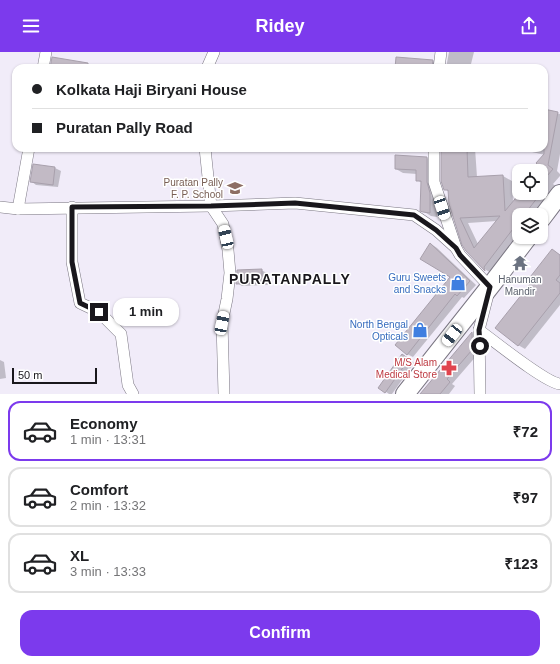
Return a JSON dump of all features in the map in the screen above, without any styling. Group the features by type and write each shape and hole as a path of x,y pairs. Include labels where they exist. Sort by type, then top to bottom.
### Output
{"main road":[{"path":"548,210 560,194"},
{"path":"405,394 523,244"}],"street":[{"path":"44,64 46,52"},
{"path":"209,64 214,52"},
{"path":"440,64 441,52"},
{"path":"18,209 28,152"},
{"path":"205,152 211,206 222,224 228,250 230,273 222,323 224,394"},
{"path":"434,152 434,182 456,248 460,255 490,287 479,330 480,394"},
{"path":"0,207 18,209 295,203 414,215 436,230 456,248"},
{"path":"72,207 72,262 80,303 99,312 121,334 128,385 133,394"},
{"path":"479,330 541,375 556,384 560,384"}],"building":[{"path":"52,57 88,63 88,64 51,64"},
{"path":"396,57 433,60 432,64 395,64"},
{"path":"548,110 558,112 548,165 536,163 544,152 548,152"},
{"path":"441,152 467,152 468,177 503,175 505,211 514,200 536,200 529,208 512,208 512,230 484,267 485,271 462,245 449,204 448,190 444,190 441,181","holes":["500,216 474,248 460,218"]},
{"path":"395,155 427,157 427,182 430,193 430,213 420,211 421,181 416,181 416,170 395,169"},
{"path":"33,164 55,167 53,185 30,182"},
{"path":"548,165 553,169 548,175"},
{"path":"430,243 470,281 457,296 455,294 407,355 395,345 450,277 420,259"},
{"path":"552,249 560,255 560,275 556,280 560,283 560,293 518,346 495,328 530,284 527,281"},
{"path":"262,269 262,283 236,284 237,270"},
{"path":"472,332 472,350 447,379 450,382 440,394 420,394"},
{"path":"402,354 409,359 385,393 378,388"}],"place":[{"name":"Puratan Pally F. P. School","path":"235,188"},
{"name":"Hanuman Mandir","path":"520,263"},
{"name":"Guru Sweets and Snacks","path":"458,283"},
{"name":"North Bengal Opticals","path":"420,330"},
{"name":"M/S Alam Medical Store","path":"449,368"}],"district":[{"name":"PURATANPALLY","path":"290,279"}],"route":[{"path":"99,312 80,303 72,262 72,207 211,206 295,203 414,215 436,230 456,248 460,255 490,287 479,330 480,346"}]}
